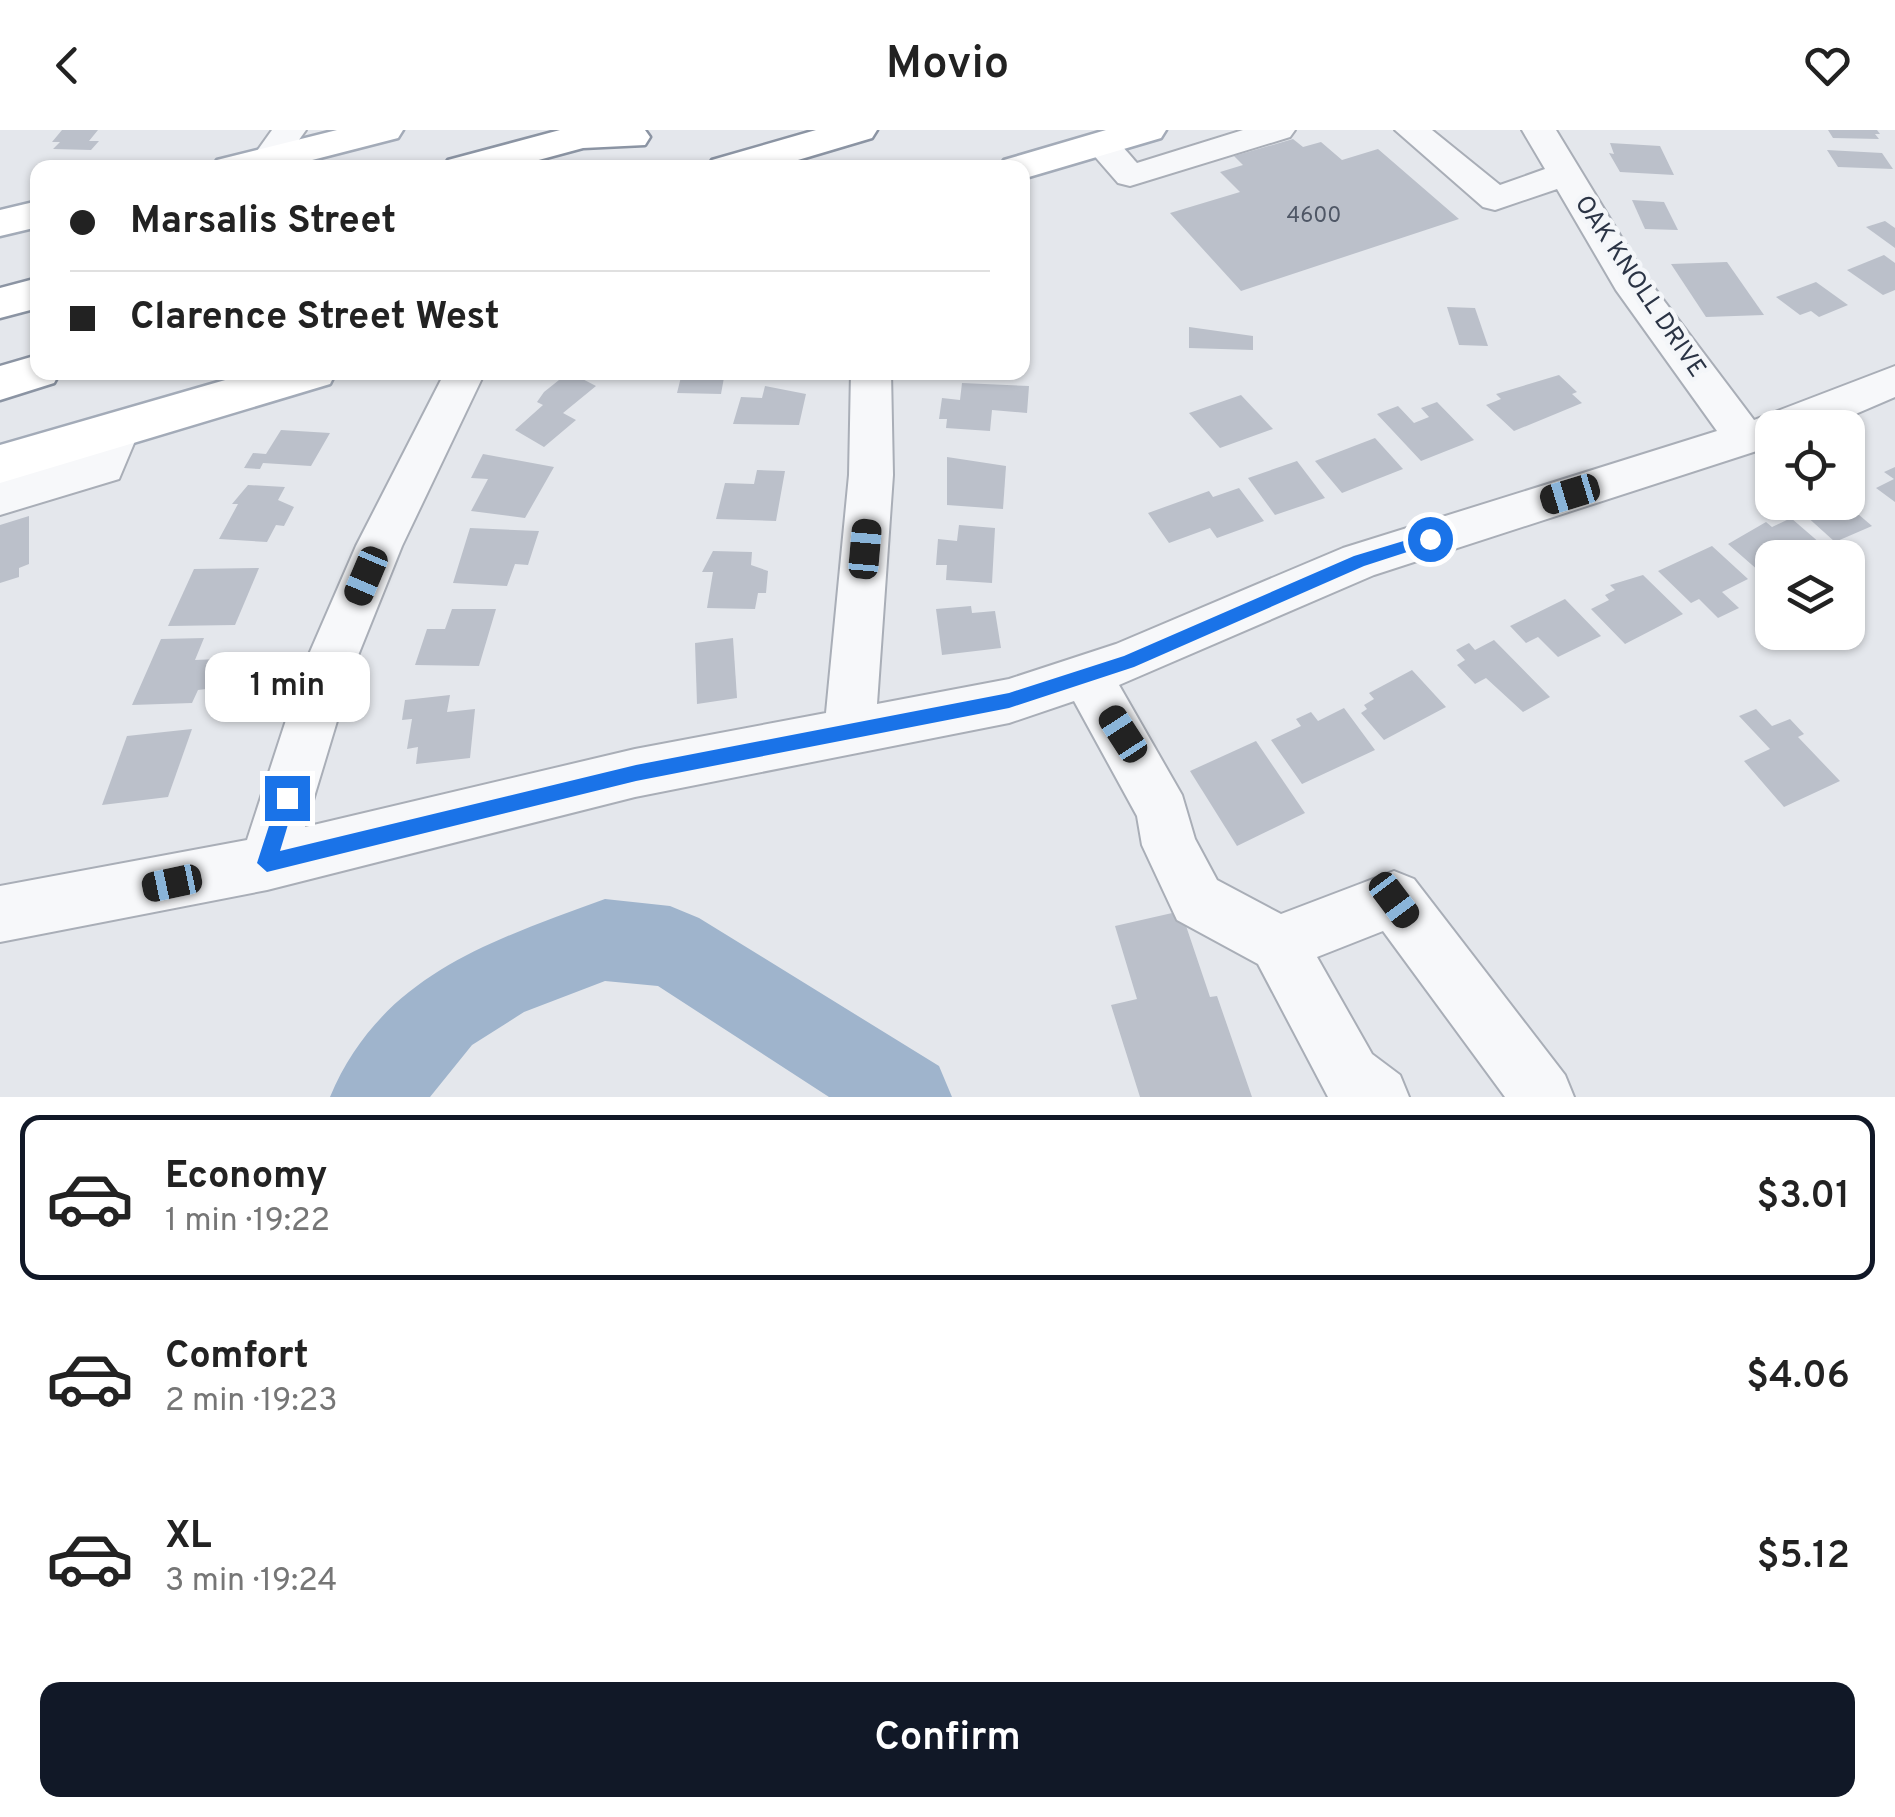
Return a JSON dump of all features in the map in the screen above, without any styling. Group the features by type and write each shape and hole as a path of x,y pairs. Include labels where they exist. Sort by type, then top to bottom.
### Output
{"main road":[{"path":"263,152 384,130"},
{"path":"754,160 858,130"},
{"path":"1030,164 1148,130"},
{"path":"492,160 582,136 644,133"},
{"path":"541,160 644,133"},
{"path":"0,223 30,216"},
{"path":"0,279 30,273"},
{"path":"0,303 30,295"},
{"path":"0,360 30,352"},
{"path":"0,383 30,374"},
{"path":"0,464 286,380"}],"street":[{"path":"1100,144 1130,176 1278,130"},
{"path":"1412,130 1495,199 1564,174"},
{"name":"OAK KNOLL DRIVE","path":"1539,130 1629,282 1755,420"},
{"path":"267,863 328,668 379,546 461,380"},
{"path":"849,734 871,475 871,380"},
{"path":"1822,410 1895,381"},
{"path":"0,498 104,468 118,429"},
{"path":"0,914 267,863 636,773 1009,701 1086,676 1360,561 1755,435"},
{"path":"1086,676 1123,734 1163,813 1169,845 1197,900 1278,944 1350,1076 1378,1097"},
{"path":"1278,944 1394,900 1543,1097"}],"building":[{"path":"62,130 98,130 89,141 99,141 91,150 53,149 60,142 52,142"},
{"path":"1828,130 1877,130 1880,134 1875,134 1879,139 1833,138"},
{"path":"1293,139 1303,147 1321,142 1342,160 1378,149 1459,219 1241,291 1170,213 1240,192 1220,172 1243,165 1234,156"},
{"path":"1610,143 1660,146 1674,175 1620,172 1609,153 1614,154"},
{"path":"1827,150 1882,153 1893,169 1838,167"},
{"path":"1632,200 1664,202 1678,230 1645,229"},
{"path":"1885,221 1895,228 1895,248 1866,227"},
{"path":"1884,255 1895,263 1895,290 1883,295 1847,270"},
{"path":"1727,262 1764,315 1706,317 1671,264"},
{"path":"1816,282 1848,305 1819,317 1811,311 1800,315 1776,297"},
{"path":"1447,307 1475,308 1488,346 1459,345"},
{"path":"1189,327 1253,336 1253,350 1189,348"},
{"path":"1559,375 1577,392 1572,394 1582,403 1514,431 1486,405 1501,399 1496,394"},
{"path":"559,380 584,380 596,386 563,413 576,420 544,447 515,430 543,405 537,402"},
{"path":"680,380 724,380 721,394 677,393"},
{"path":"962,383 1029,386 1027,413 992,410 990,431 946,428 947,419 939,419 942,398 960,400"},
{"path":"765,386 806,394 799,425 733,424 741,397 762,398"},
{"path":"1241,395 1273,429 1220,448 1189,413"},
{"path":"1437,402 1474,440 1421,461 1377,414 1398,406 1414,423 1429,417 1421,408"},
{"path":"281,430 330,433 311,466 263,463 260,469 244,468 253,453 266,454"},
{"path":"1375,438 1403,469 1342,493 1315,461"},
{"path":"483,454 554,467 525,518 471,511 488,479 471,478"},
{"path":"947,457 1006,466 1003,509 947,505"},
{"path":"1297,461 1325,498 1275,515 1248,478"},
{"path":"1895,467 1895,502 1876,488 1894,479 1884,472"},
{"path":"757,470 785,471 776,521 716,519 725,483 754,484"},
{"path":"248,485 285,487 278,500 294,507 284,526 276,525 267,542 219,539 238,504 232,504"},
{"path":"1239,488 1264,521 1217,538 1210,528 1169,543 1148,513 1209,491 1213,497"},
{"path":"29,516 29,564 19,568 19,577 0,583 0,525"},
{"path":"1793,520 1816,540 1755,540 1755,568 1728,544 1766,522 1772,527"},
{"path":"1811,520 1865,520 1872,526 1840,540 1833,540"},
{"path":"959,525 995,528 992,583 946,580 947,565 936,565 938,539 957,541"},
{"path":"470,528 539,531 528,565 515,564 507,586 453,583"},
{"path":"1712,546 1748,579 1722,592 1739,608 1718,618 1699,599 1691,603 1658,571"},
{"path":"713,551 752,552 751,565 768,571 766,593 758,593 755,609 707,608 713,572 702,572"},
{"path":"259,568 235,625 168,626 194,569"},
{"path":"1643,575 1683,614 1625,644 1591,609 1609,600 1605,595 1615,590 1610,585"},
{"path":"1565,599 1601,636 1558,657 1538,637 1526,643 1510,626"},
{"path":"971,606 972,613 995,611 1001,648 942,655 936,609"},
{"path":"452,609 496,609 479,666 415,665 427,629 445,629"},
{"path":"204,638 195,660 218,659 206,689 198,690 192,703 132,705 161,639"},
{"path":"733,638 737,698 697,704 695,643"},
{"path":"1494,640 1550,697 1523,712 1486,678 1475,684 1457,665 1465,660 1456,650 1469,643 1475,650"},
{"path":"1412,670 1446,707 1384,740 1361,713 1367,709 1364,705 1374,699 1369,693"},
{"path":"450,695 447,712 475,709 470,758 416,764 418,747 407,749 412,719 402,720 405,700"},
{"path":"1344,708 1375,750 1302,784 1271,740 1301,726 1296,719 1311,712 1318,721"},
{"path":"1756,709 1772,726 1790,719 1804,734 1798,737 1840,781 1784,807 1744,761 1770,749 1739,716"},
{"path":"192,729 168,797 102,805 127,736"},
{"path":"1256,741 1305,813 1237,846 1190,771"},
{"path":"1181,911 1210,997 1217,996 1252,1097 1140,1097 1111,1005 1137,999 1115,926"}],"waterway":[{"path":"374,1097 442,1015 498,980 605,940 670,947 908,1097"}],"route":[{"path":"287,798 267,863 636,773 1009,701 1128,662 1360,561 1430,539"}]}
